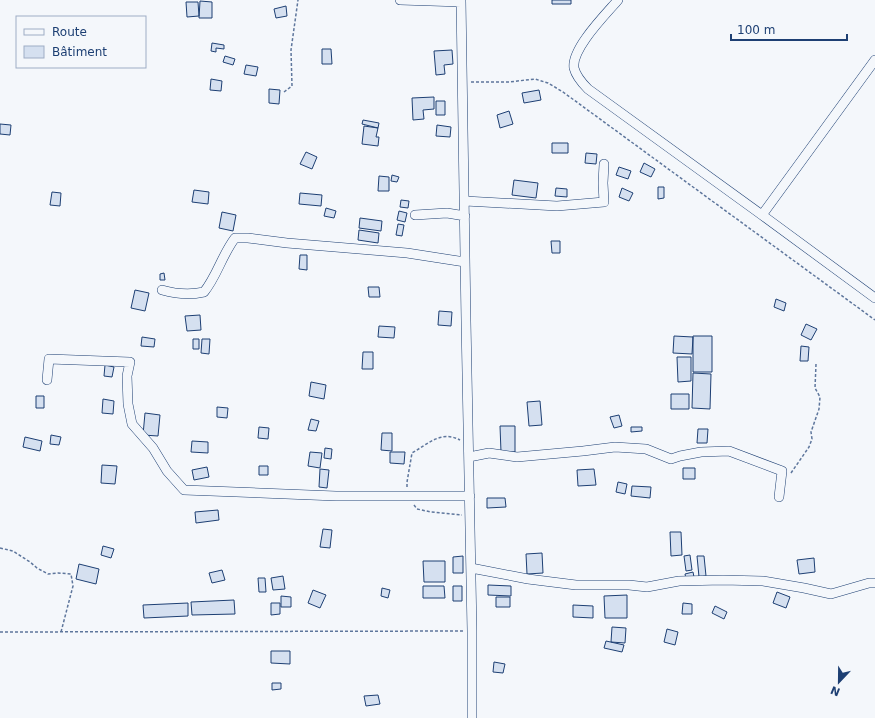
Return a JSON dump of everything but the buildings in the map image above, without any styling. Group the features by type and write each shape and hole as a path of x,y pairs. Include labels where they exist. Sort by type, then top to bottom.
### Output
{"street":[{"path":"400,0 461,1 470,496 472,718"},
{"path":"618,0 581,45 575,56 574,68 579,80 588,89 875,298"},
{"path":"762,215 875,60"},
{"path":"465,201 557,206 604,202 604,164"},
{"path":"415,215 447,213 465,216"},
{"path":"162,290 187,294 204,292 235,238 407,253 465,262"},
{"path":"47,380 49,359 130,362 127,376 128,404 132,424 153,448 167,472 184,490 328,495 470,496"},
{"path":"469,457 489,453 518,457 615,447 646,449 671,459 701,452 729,451 782,471 779,497"},
{"path":"471,568 528,579 576,585 628,585 646,587 679,582 724,580 763,581 831,594 869,583 875,583"}],"path":[{"path":"284,92 292,86 291,50 298,0"},
{"path":"463,82 535,79 548,83 875,320"},
{"path":"781,476 792,472 809,447 812,439 811,432 819,409 820,397 816,388 816,364"},
{"path":"469,445 454,437 445,436 433,439 412,453 407,482 408,496 418,509 470,516"},
{"path":"0,548 12,551 48,574 71,574 73,586 61,632"},
{"path":"0,632 472,631"}]}
